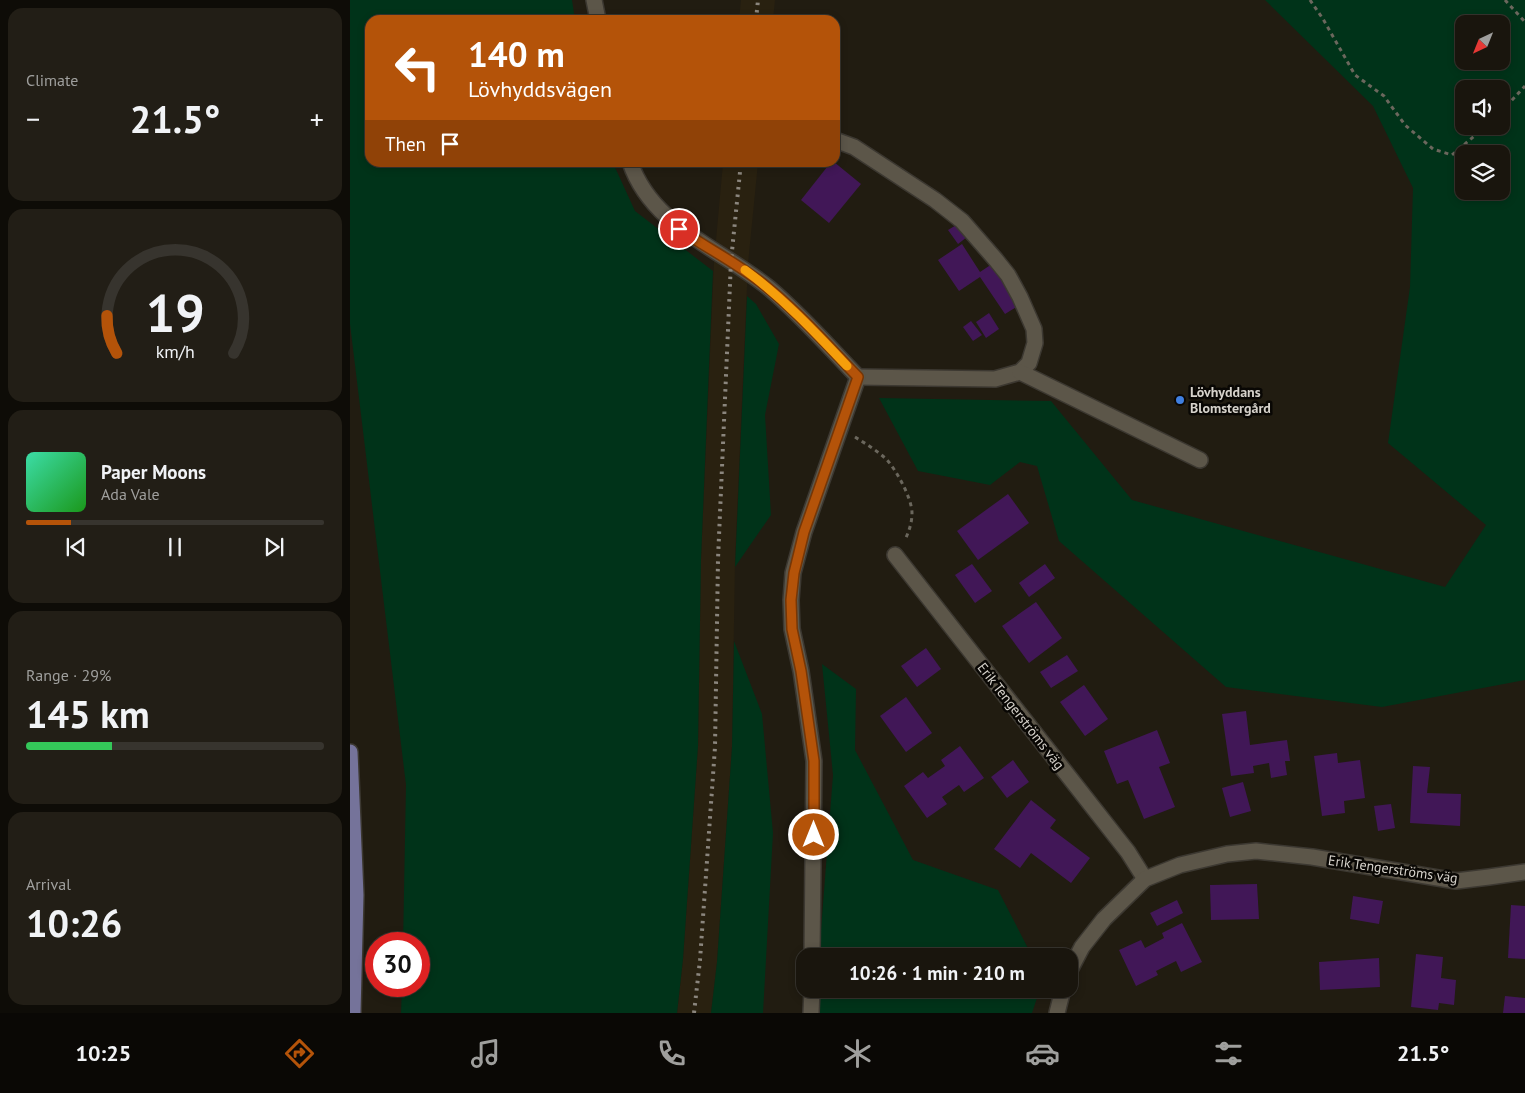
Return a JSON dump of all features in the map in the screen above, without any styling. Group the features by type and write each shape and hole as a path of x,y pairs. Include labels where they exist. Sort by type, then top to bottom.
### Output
{"main road":[{"path":"350,752 356,895 353,1013"}],"street":[{"path":"594,0 597,15"},
{"path":"632,167 651,202 679,229 743,269 769,289 858,377 995,380 1020,372 1029,363 1035,343 1034,329 1008,275 962,221 935,200 854,147 840,142"},
{"path":"1020,372 1200,460"},
{"path":"812,948 814,761 801,671 792,629 791,600 794,573 804,532 858,377"},
{"name":"Erik Tengerströms väg","path":"895,555 1128,852 1145,879"},
{"name":"Erik Tengerströms väg","path":"1078,955 1104,919 1145,879 1180,865 1226,854 1256,851 1312,857 1456,880 1489,878 1525,872"},
{"path":"811,1013 812,998"},
{"path":"1057,1013 1060,998"}],"path":[{"path":"1310,0 1333,36 1354,75 1384,96 1405,125 1433,149 1452,155 1475,135"},
{"path":"1505,0 1525,22"},
{"path":"1510,102 1525,86"},
{"path":"840,429 853,435 887,460 907,494 912,512 910,528 904,542 895,555"}],"shaded area":[{"path":"741,0 775,0 774,15 740,15"},
{"path":"723,167 758,167 748,264 735,560 732,747 717,962 711,1013 677,1013 683,959 698,746 701,559 714,262"}],"green space":[{"path":"350,0 572,0 574,15 365,15 365,167 615,167 635,211 713,271 701,559 698,746 683,959 677,1013 401,1013 402,997 430,997 430,932 403,932 406,785 350,324"},
{"path":"1265,0 1525,0 1525,680 1382,707 1226,687 1059,541 1037,466 1020,462 990,485 918,471 879,398 1051,401 1132,500 1445,587 1486,525 1388,443 1410,287 1413,188 1373,106"},
{"path":"747,296 756,304 779,344 765,415 771,515 735,567"},
{"path":"734,641 762,714 773,833 763,1013 711,1013 717,962 732,747"},
{"path":"822,664 856,689 855,750 913,860 998,890 1028,948 820,948 833,775"},
{"path":"816,998 1037,998 1032,1013 815,1013"}],"building":[{"path":"827,167 840,167 861,184 829,223 801,200"},
{"path":"958,224 967,237 958,244 948,230"},
{"path":"962,244 980,272 995,262 1011,286 1007,289 1018,306 1005,314 980,277 959,291 938,260"},
{"path":"989,313 999,329 986,338 976,322"},
{"path":"971,321 982,335 973,341 963,327"},
{"path":"1008,494 1029,523 978,560 957,531"},
{"path":"972,564 992,591 975,603 955,575"},
{"path":"1045,564 1055,578 1029,597 1019,583"},
{"path":"1036,602 1062,638 1029,663 1002,626"},
{"path":"926,648 941,669 917,687 901,666"},
{"path":"1067,655 1078,671 1051,688 1040,672"},
{"path":"1084,685 1108,719 1085,736 1060,702"},
{"path":"906,697 932,733 906,752 880,716"},
{"path":"1246,711 1250,745 1287,740 1290,761 1285,761 1287,775 1271,778 1269,763 1253,766 1254,773 1231,776 1222,714"},
{"path":"1157,730 1170,763 1159,767 1175,807 1144,819 1128,780 1117,784 1104,751"},
{"path":"960,746 984,778 964,792 959,785 942,797 947,804 927,818 904,786 923,772 928,778 945,766 941,760"},
{"path":"1337,753 1338,763 1360,760 1365,798 1344,801 1345,813 1322,816 1314,756"},
{"path":"1013,760 1029,782 1007,798 991,777"},
{"path":"1413,766 1430,767 1427,793 1461,794 1460,826 1410,823"},
{"path":"1243,782 1251,811 1230,817 1222,788"},
{"path":"1031,800 1056,820 1050,828 1090,858 1071,883 1031,853 1020,868 994,849"},
{"path":"1391,804 1395,828 1378,831 1374,806"},
{"path":"1257,884 1259,919 1211,920 1210,885"},
{"path":"1353,896 1383,901 1379,924 1350,919"},
{"path":"1177,900 1183,913 1157,926 1150,913"},
{"path":"1511,905 1525,906 1525,959 1508,958"},
{"path":"1182,923 1202,962 1181,972 1176,961 1156,971 1158,975 1136,986 1119,950 1141,940 1145,948 1164,938 1162,933"},
{"path":"1416,954 1443,957 1441,978 1456,980 1454,1005 1439,1003 1438,1010 1411,1007"},
{"path":"1379,958 1380,987 1320,990 1319,962"},
{"path":"1505,996 1525,998 1525,1013 1503,1013"}],"railway":[{"path":"756,15 758,0"},
{"path":"694,1013 700,960 715,747 718,559 731,261 740,167"}],"slow traffic":[{"path":"745,270 769,289 847,366"}],"place":[{"name":"Lövhyddans Blomstergård","path":"1180,400"}],"route":[{"path":"679,229 743,269 769,289 858,377 804,532 794,573 791,600 792,629 801,671 814,761 814,835"}]}
